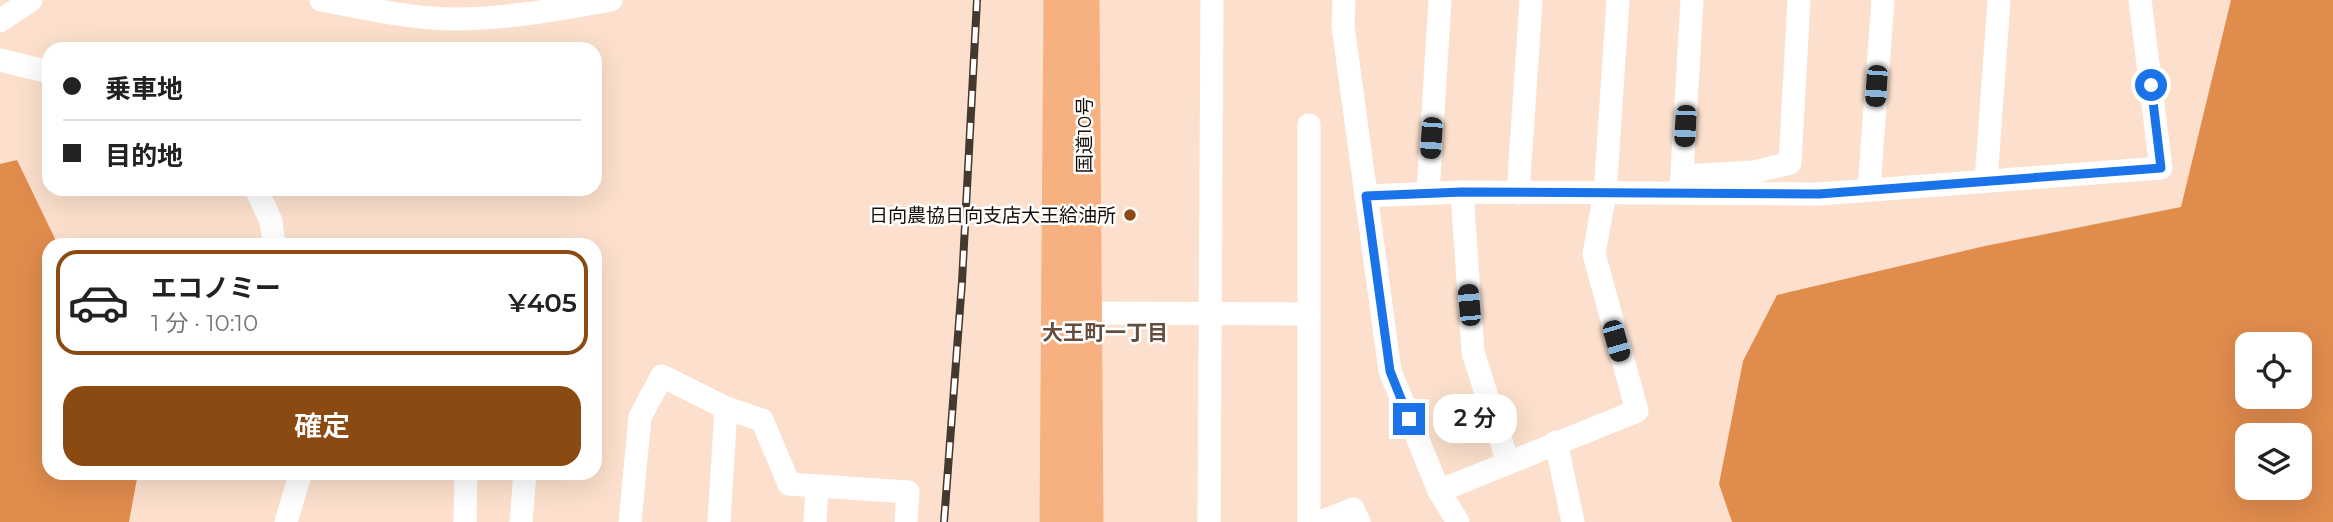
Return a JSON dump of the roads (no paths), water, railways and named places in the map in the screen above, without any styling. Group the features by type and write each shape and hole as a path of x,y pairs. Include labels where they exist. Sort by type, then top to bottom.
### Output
{"highway":[{"name":"国道10号","path":"1056,522 1060,0"},
{"name":"国道10号","path":"1083,0 1087,522"}],"street":[{"path":"0,21 31,0"},
{"path":"321,0 394,7 459,19 539,13 611,0"},
{"path":"1209,522 1212,0"},
{"path":"1345,0 1343,26 1390,371 1439,491 1458,522"},
{"path":"1428,193 1440,0"},
{"path":"1518,193 1531,0"},
{"path":"1439,491 1637,411 1594,254 1605,193 1618,0"},
{"path":"1681,185 1692,0"},
{"path":"1366,196 1462,192 1605,193 1681,185 1790,163 1799,0"},
{"path":"1869,188 1883,0"},
{"path":"1986,181 1999,0"},
{"path":"1681,185 1819,194 1869,188 2161,168 2140,0"},
{"path":"0,60 42,70"},
{"path":"1309,125 1309,522"},
{"path":"1462,192 1473,352 1508,463"},
{"path":"259,196 271,221 273,238"},
{"path":"1085,313 1309,314"},
{"path":"630,522 640,417 662,376 726,408 762,420 789,484 908,492 906,522"},
{"path":"719,522 726,408"},
{"path":"1556,442 1573,522"},
{"path":"286,522 299,480"},
{"path":"465,522 466,480"},
{"path":"521,522 524,480"},
{"path":"815,522 817,487"},
{"path":"1321,522 1353,509 1359,522"}],"railway":[{"path":"944,522 962,282 977,0"}],"place":[{"name":"日向農協日向支店大王給油所","path":"1130,215"}],"district":[{"name":"大王町一丁目","path":"1105,333"}]}
